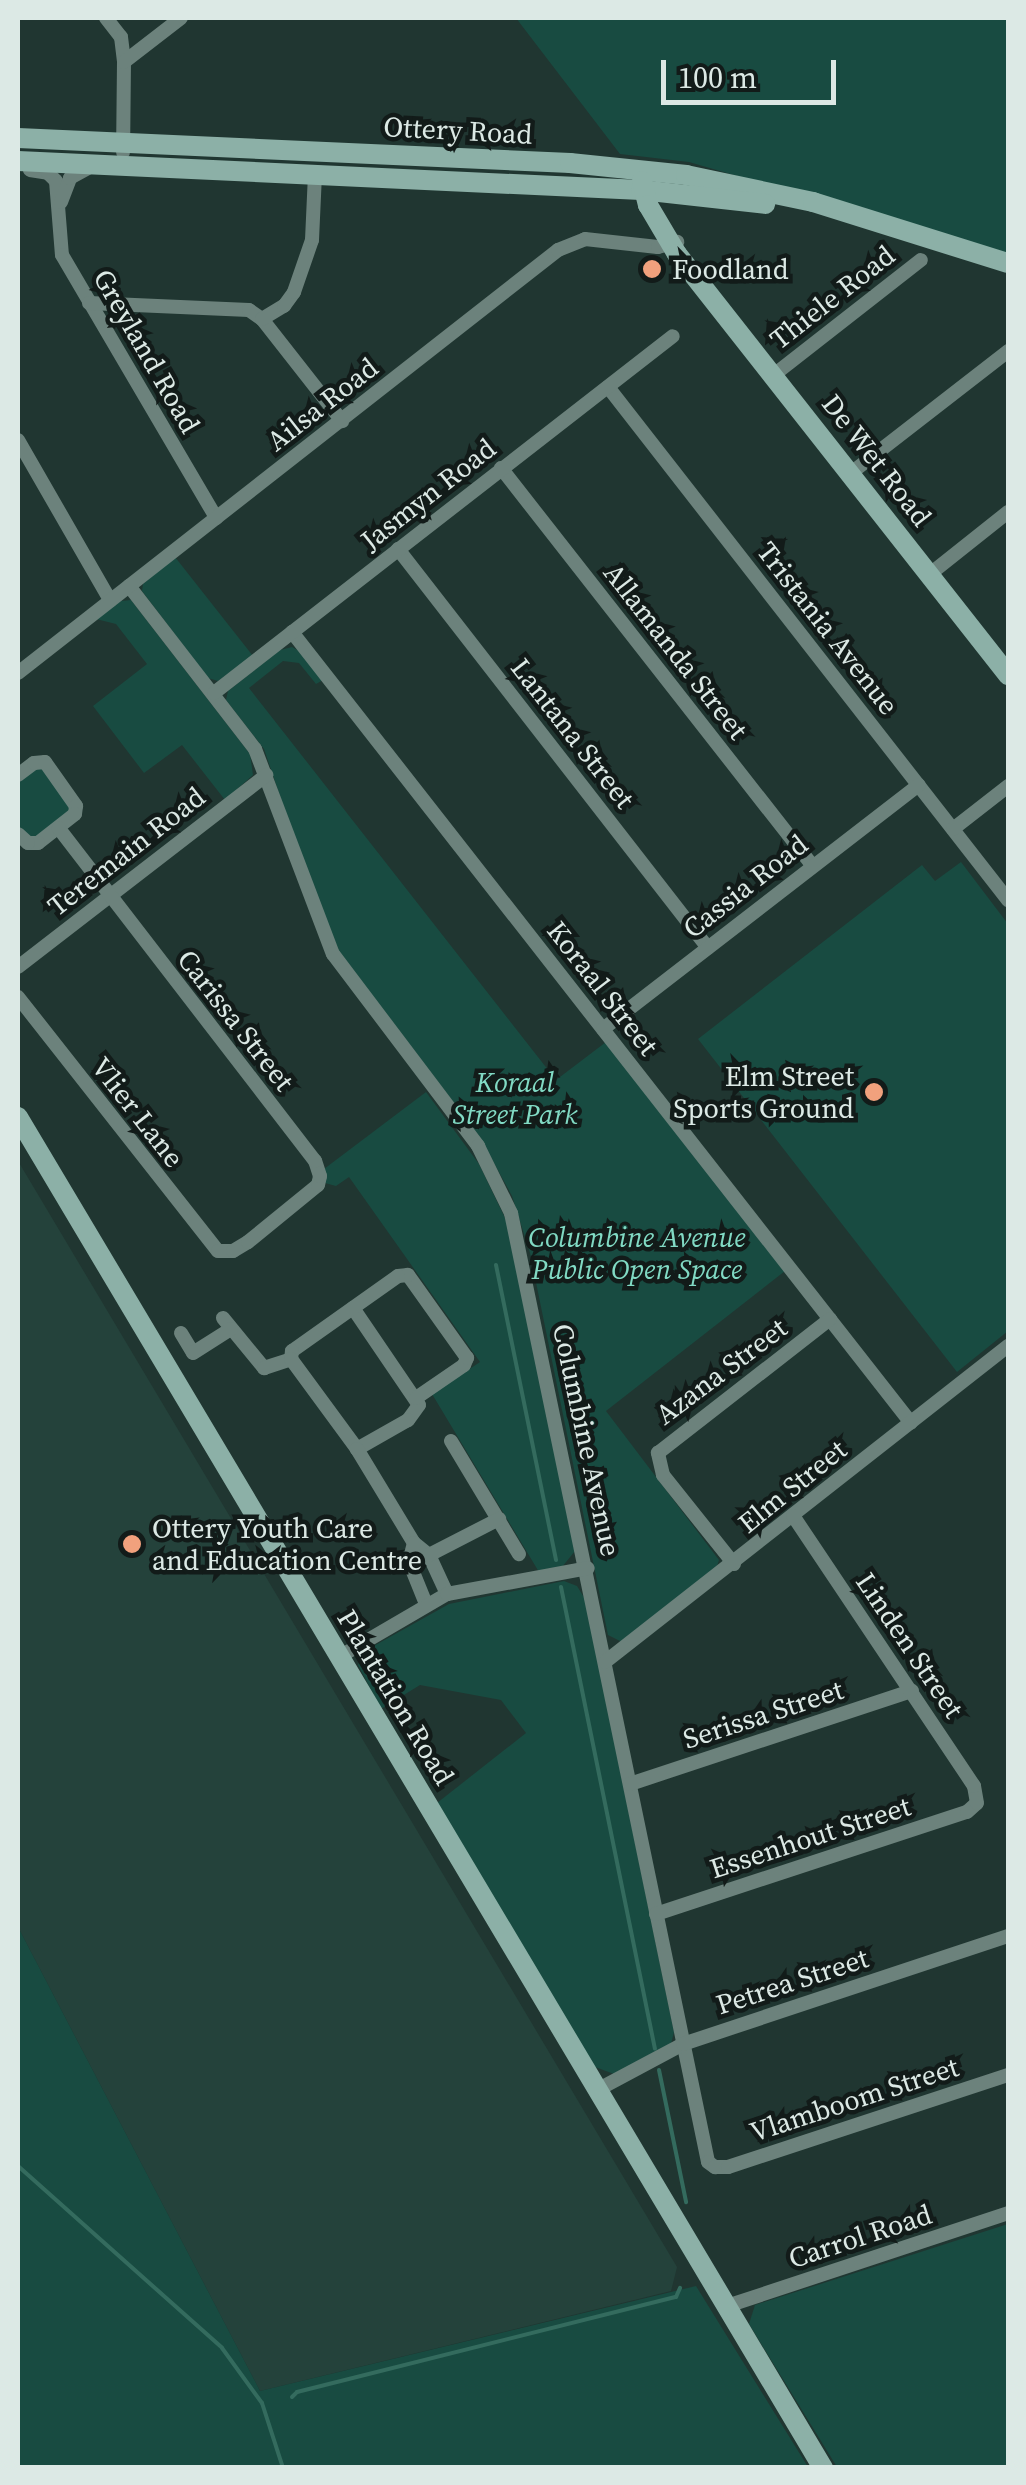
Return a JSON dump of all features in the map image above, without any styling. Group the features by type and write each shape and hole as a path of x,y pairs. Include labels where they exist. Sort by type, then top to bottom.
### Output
{"street":[{"path":"106,18 121,37 124,62 123,167"},
{"path":"124,62 182,18"},
{"name":"Ottery Road","path":"18,138 123,142 652,181 889,228 1008,263"},
{"path":"18,165 51,174 60,202"},
{"name":"Ottery Road","path":"18,165 652,181"},
{"path":"60,202 70,178 92,166"},
{"path":"262,319 288,302 298,282 312,240 315,175"},
{"name":"De Wet Road","path":"652,181 675,243 701,280 1008,675"},
{"name":"Greyland Road","path":"60,202 60,251 216,518"},
{"name":"Ailsa Road","path":"18,673 566,245 593,239 675,243"},
{"name":"Thiele Road","path":"774,374 921,260"},
{"path":"89,303 243,309 262,319 342,421"},
{"name":"Jasmyn Road","path":"214,693 673,336"},
{"path":"851,473 1008,351"},
{"name":"Tristania Avenue","path":"608,387 1008,900"},
{"path":"18,440 110,600"},
{"name":"Allamanda Street","path":"501,468 812,864"},
{"path":"930,574 1008,512"},
{"name":"Lantana Street","path":"398,549 708,948"},
{"name":"Columbine Avenue","path":"129,586 255,749 305,889 333,954 478,1146 502,1190 522,1246 706,2157 715,2167"},
{"name":"Koraal Street","path":"292,632 911,1423"},
{"path":"18,775 36,762 48,766 76,806 75,814 32,844 18,834"},
{"name":"Teremain Road","path":"18,968 266,775"},
{"name":"Cassia Road","path":"604,1029 918,785"},
{"path":"952,829 1008,786"},
{"name":"Carissa Street","path":"58,828 306,1149 320,1176 318,1186 301,1201 248,1242 223,1252"},
{"name":"Vlier Lane","path":"18,997 202,1235 223,1252"},
{"name":"Plantation Road","path":"18,1118 823,2468"},
{"path":"416,1398 466,1363 466,1354 412,1278 405,1274 295,1348 292,1359 357,1448 414,1543 429,1555 446,1594"},
{"path":"352,1308 416,1398 415,1414 357,1448"},
{"name":"Azana Street","path":"734,1564 663,1475 658,1453 830,1320"},
{"path":"180,1333 193,1353 227,1323 264,1368 292,1359"},
{"name":"Elm Street","path":"605,1662 1008,1346"},
{"path":"451,1442 519,1554"},
{"name":"Linden Street","path":"793,1516 976,1790 977,1804"},
{"path":"429,1555 498,1519"},
{"path":"414,1543 409,1562 426,1604"},
{"path":"340,1656 446,1594 588,1568"},
{"name":"Serissa Street","path":"630,1784 912,1691"},
{"name":"Essenhout Street","path":"656,1914 967,1812 977,1804"},
{"name":"Petrea Street","path":"598,2090 683,2044 1008,1936"},
{"name":"Vlamboom Street","path":"715,2167 728,2167 1008,2075"},
{"name":"Carrol Road","path":"727,2306 1008,2213"}],"shaded area":[{"name":"Ottery Youth Care and Education Centre","path":"18,1161 677,2267 671,2291 260,2391 18,1927"}],"green space":[{"path":"516,18 1008,18 1008,254 689,162 620,154"},
{"path":"175,557 253,656 218,681 208,678 142,591 143,584"},
{"path":"131,600 250,754 253,775 225,800 182,745 144,773 93,706 147,664 116,624 96,619 121,601"},
{"name":"Columbine Avenue Public Open Space","path":"292,647 303,653 323,680 316,684 299,663 283,661 249,688 556,1080 606,1042 785,1271 606,1411 719,1560 716,1569 622,1642 608,1635 530,1253 512,1196 479,1136 339,951 304,867 264,749 226,700 228,691 280,650"},
{"path":"33,769 44,769 69,799 71,811 40,837 25,836 18,827 18,781"},
{"name":"Elm Street Sports Ground","path":"961,862 1008,924 1008,1331 957,1372 698,1039 922,865 935,881"},
{"name":"Columbine Avenue Public Open Space","path":"426,1092 479,1164 506,1220 575,1551 562,1567 539,1572 432,1394 480,1362 349,1177 336,1186 325,1183 324,1169"},
{"path":"564,1581 577,1586 585,1599 674,2032 671,2044 614,2074 595,2067 437,1803 526,1733 501,1700 420,1685 381,1709 358,1665 363,1652 449,1604"},
{"path":"18,1927 260,2391 696,2286 808,2467 18,2467"},
{"path":"1008,2224 1008,2467 837,2467 749,2324 755,2305"}],"waterway":[{"path":"496,1265 556,1560"},
{"path":"561,1587 655,2049"},
{"path":"659,2070 686,2202"},
{"path":"18,2166 222,2348 262,2403 283,2468"},
{"path":"292,2397 297,2392 676,2297 680,2288"}],"place":[{"name":"Foodland","path":"652,269"},
{"name":"Elm Street Sports Ground","path":"874,1092"},
{"name":"Ottery Youth Care and Education Centre","path":"132,1544"}],"park label":[{"name":"Koraal Street Park","path":"515,1098"}]}
